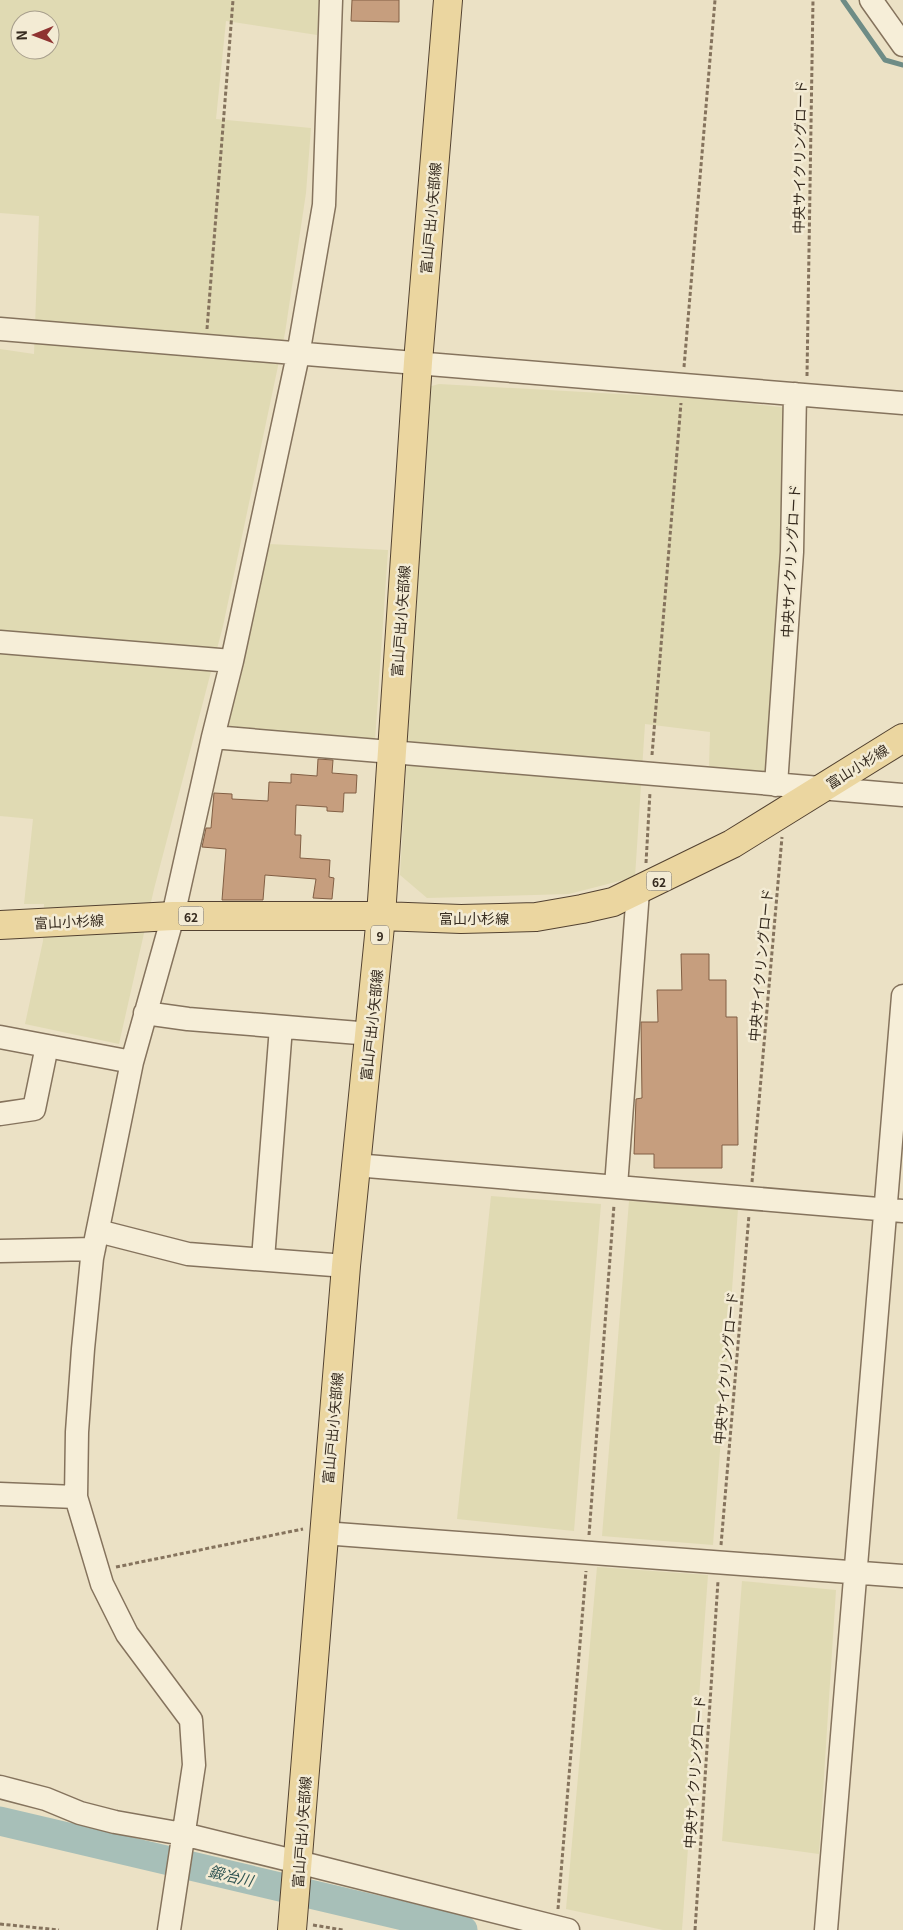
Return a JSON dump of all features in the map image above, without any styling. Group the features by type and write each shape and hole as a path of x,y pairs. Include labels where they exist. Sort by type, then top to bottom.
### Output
{"main road":[{"name":"富山戸出小矢部線","path":"293,1922 346,1266 355,1165 371,1034 381,916 418,362 448,0"},
{"name":"富山小杉線","path":"0,925 172,916 381,916 461,919 536,917 613,902 732,844 903,738"}],"street":[{"path":"168,1930 194,1765 191,1720 128,1634 102,1584 76,1498 77,1432 95,1246 132,1062 172,916 232,661 298,355 324,205 331,0"},
{"path":"878,5 903,45"},
{"path":"0,329 298,355 418,362 903,403"},
{"path":"776,785 801,395"},
{"path":"0,642 232,661"},
{"path":"213,737 903,795"},
{"path":"616,1186 641,890"},
{"path":"826,1930 857,1573 895,1210 903,996"},
{"path":"145,1013 371,1034"},
{"path":"263,1259 281,1027"},
{"path":"0,1037 132,1062"},
{"path":"0,1114 12,1114 34,1109 47,1046"},
{"path":"355,1165 895,1210"},
{"path":"0,1251 95,1246 346,1266"},
{"path":"0,1494 76,1498"},
{"path":"324,1529 719,1563 903,1576"},
{"path":"0,1787 46,1799 80,1813 182,1839 568,1930"}],"path":[{"path":"206,347 232,0"},
{"path":"641,890 715,0"},
{"name":"中央サイクリングロード","path":"801,395 813,0"},
{"name":"中央サイクリングロード","path":"695,1930 719,1563 784,812"},
{"path":"98,1570 324,1529"},
{"path":"293,1922 343,1930"},
{"path":"0,1924 59,1930"}],"shaded area":[{"path":"0,0 319,0 317,35 226,21 216,119 311,128 306,193 285,333 223,626 154,889 119,1044 25,1024 43,941 44,904 24,904 33,819 0,816 0,349 34,354 39,216 0,213"},
{"path":"439,384 709,399 788,408 777,646 765,772 709,767 710,732 645,724 635,877 569,894 427,898 400,875 428,387"},
{"path":"269,544 388,550 375,741 225,728"},
{"path":"491,1196 601,1204 574,1531 457,1519"},
{"path":"629,1201 738,1209 713,1545 602,1536"},
{"path":"597,1567 708,1575 682,1930 663,1930 566,1909"},
{"path":"742,1581 836,1590 819,1854 722,1841"}],"building":[{"path":"352,0 399,0 399,22 351,21"},
{"path":"318,759 333,760 332,773 357,775 356,793 344,793 343,812 327,811 327,807 296,805 295,835 301,835 300,858 330,860 329,877 334,878 332,899 313,898 316,879 265,875 263,900 222,900 226,849 202,847 206,828 211,828 214,793 232,794 232,799 268,801 269,782 291,783 291,774 317,776"},
{"path":"681,954 709,954 709,980 726,980 726,1017 737,1017 738,1145 722,1145 722,1168 654,1168 654,1154 634,1154 636,1099 642,1098 641,1022 658,1022 657,990 682,990"}],"waterway":[{"path":"843,0 885,60 903,65"},
{"name":"鍛冶川","path":"0,1821 463,1930"}]}
